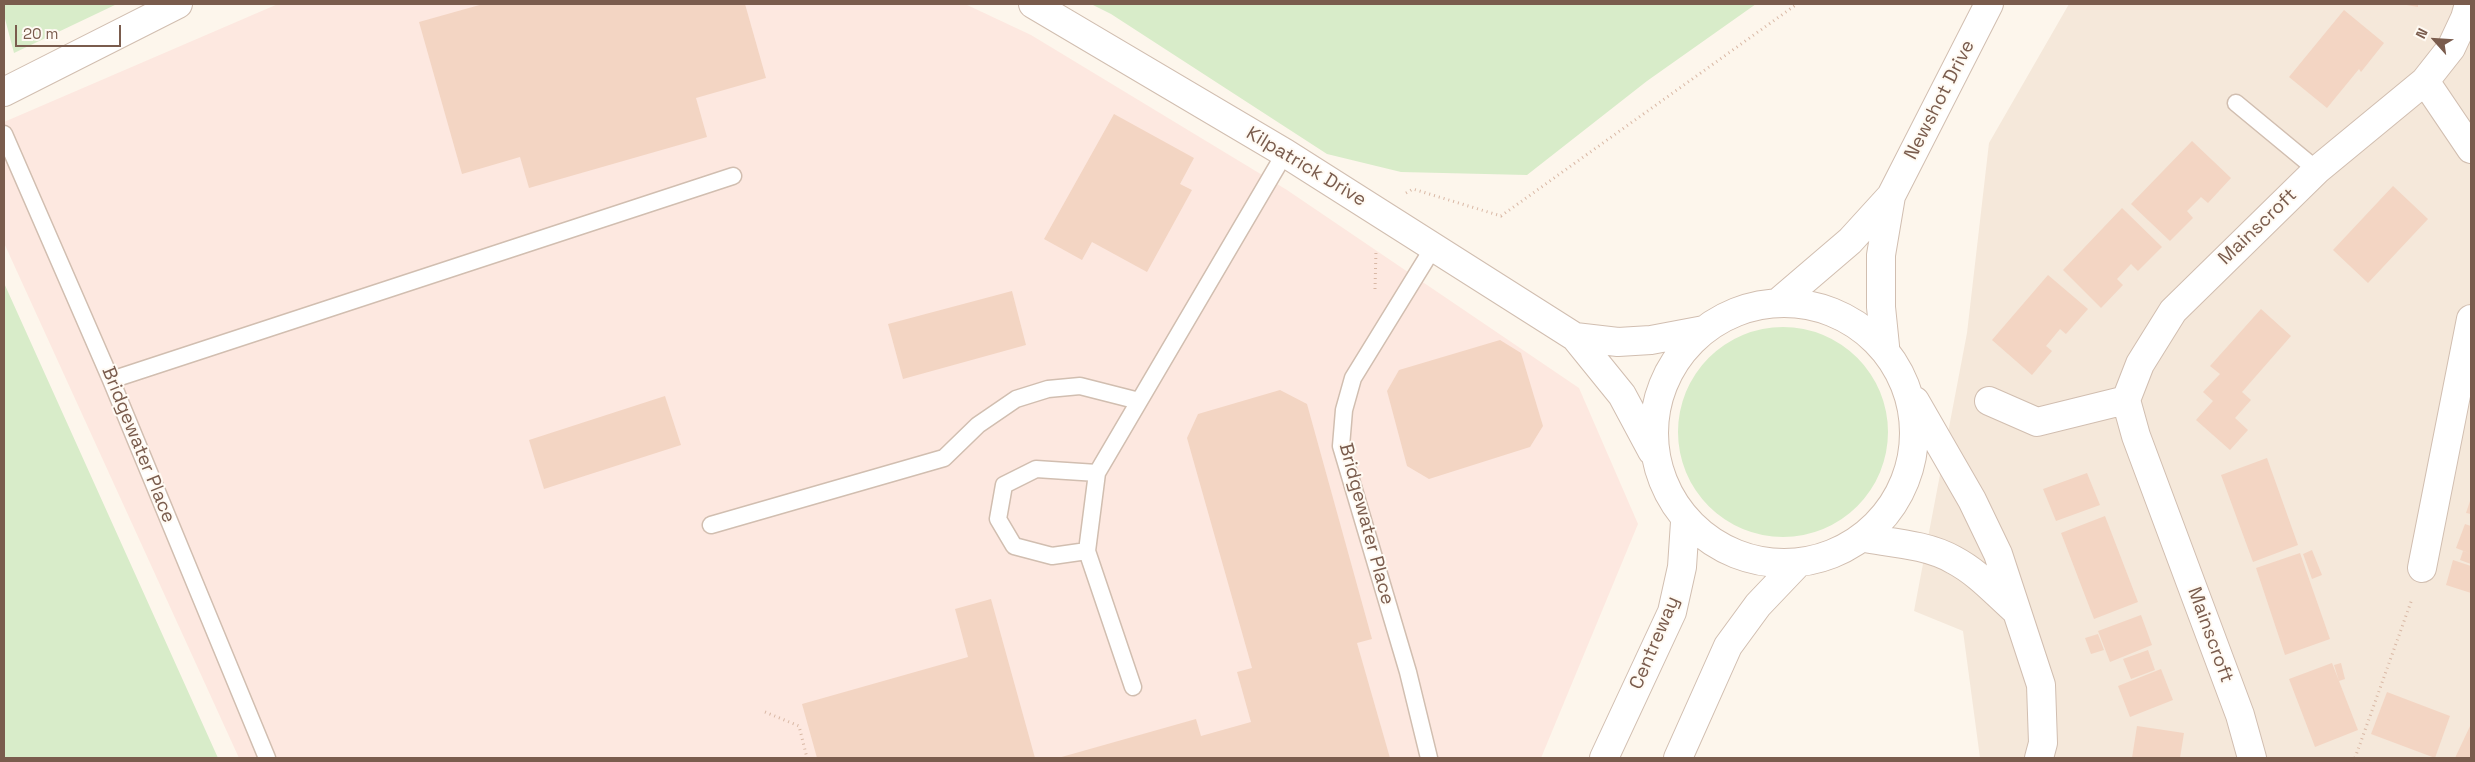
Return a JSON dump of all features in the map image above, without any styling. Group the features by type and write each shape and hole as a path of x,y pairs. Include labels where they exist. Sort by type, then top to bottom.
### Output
{"street":[{"path":"4,92 178,4"},
{"name":"Kilpatrick Drive","path":"1033,4 1285,153 1575,337 1622,395 1652,450"},
{"name":"Newshot Drive","path":"1781,300 1850,241 1891,196 1989,4"},
{"name":"Mainscroft","path":"2253,758 2240,715 2136,436 2126,400 2140,364 2172,311 2316,170 2425,82 2451,48 2465,18 2469,4"},
{"path":"2425,82 2471,149"},
{"name":"Newshot Drive","path":"1885,346 1881,307 1881,254 1891,196"},
{"path":"1908,388 1914,419 1912,454 1902,485 1882,520 1864,538 1832,553 1798,563 1752,560 1716,545 1685,522 1670,499 1658,473 1652,450 1658,409 1665,384 1682,354 1704,330 1739,313 1781,300 1804,301 1846,317 1865,328 1885,346 1894,358 1908,388 1972,500 1998,554 2014,609 2041,685 2042,743 2039,758"},
{"path":"2422,568 2471,319"},
{"name":"Kilpatrick Drive","path":"1575,337 1618,342 1704,330"},
{"path":"1989,401 2037,422 2126,400"},
{"name":"Centreway","path":"1604,758 1672,612 1682,567 1685,522"},
{"path":"1864,538 1928,550 1954,560 1978,577 2014,609"},
{"path":"1678,758 1728,646 1758,605 1798,563"}],"lane":[{"path":"2236,103 2316,170"},
{"name":"Bridgewater Place","path":"4,134 112,380 267,758"},
{"path":"1133,687 1087,551 1096,473 1285,153"},
{"path":"112,380 733,176"},
{"name":"Bridgewater Place","path":"1428,755 1408,672 1341,446 1344,410 1353,378 1433,248"},
{"path":"711,525 944,458 978,425 1016,399 1048,389 1080,386 1139,401"},
{"path":"1087,551 1052,556 1014,546 998,519 1004,485 1036,469 1096,473"}],"path":[{"path":"1375,296 1377,210 1413,189 1501,216 1797,4"},
{"path":"2355,758 2422,568"},
{"path":"765,712 798,726 807,758"}],"shaded area":[{"path":"278,4 965,4 1031,35 1287,190 1579,388 1638,524 1541,758 239,758 4,243 4,122"},
{"path":"2069,4 2471,4 2471,758 1980,758 1963,631 1914,611 1967,333 1989,143"}],"green space":[{"path":"4,4 117,4 14,53 4,15"},
{"path":"1091,4 1756,4 1647,81 1527,175 1401,172 1327,154 1111,14"},
{"path":"4,283 218,758 4,758"},
{"path":"1783,327 1803,329 1823,335 1841,345 1857,358 1870,374 1880,392 1886,412 1888,432 1886,452 1880,472 1870,490 1857,506 1841,519 1823,529 1803,535 1783,537 1763,535 1743,529 1725,519 1709,506 1696,490 1686,472 1680,452 1678,432 1680,412 1686,392 1696,374 1709,358 1725,345 1743,335 1763,329"}],"building":[{"path":"483,4 745,4 766,78 696,98 707,137 529,188 520,157 462,174 419,22"},
{"path":"2401,4 2418,4 2418,7"},
{"path":"2344,10 2384,43 2361,72 2359,69 2327,108 2289,77"},
{"path":"1114,114 1194,158 1180,184 1192,190 1147,272 1092,242 1082,260 1044,239"},
{"path":"2192,141 2231,178 2208,203 2201,197 2187,211 2193,218 2170,241 2131,204"},
{"path":"2393,186 2428,219 2368,283 2333,250"},
{"path":"2122,208 2162,247 2138,271 2131,264 2117,279 2123,285 2101,308 2063,270"},
{"path":"2048,275 2088,309 2066,334 2060,329 2046,346 2052,351 2032,375 1992,340"},
{"path":"1012,291 1026,345 903,379 888,324"},
{"path":"2261,309 2291,336 2242,392 2251,400 2235,418 2248,430 2230,450 2196,420 2213,401 2203,392 2220,374 2210,366"},
{"path":"1500,340 1521,353 1543,426 1530,447 1429,479 1407,466 1387,391 1399,370"},
{"path":"1280,390 1307,404 1372,639 1357,643 1390,758 1058,758 1196,719 1201,736 1251,722 1237,672 1252,668 1187,438 1198,414"},
{"path":"665,396 681,445 544,489 529,440"},
{"path":"2267,458 2298,545 2253,562 2221,475"},
{"path":"2087,473 2100,505 2056,521 2043,489"},
{"path":"2471,498 2471,514 2466,513"},
{"path":"2105,516 2138,602 2094,619 2061,533"},
{"path":"2465,524 2471,526 2471,554 2456,548"},
{"path":"2312,550 2322,575 2312,579 2303,554"},
{"path":"2463,551 2471,554 2471,564 2460,560"},
{"path":"2300,553 2330,639 2285,655 2256,568"},
{"path":"2453,560 2471,566 2471,593 2446,585"},
{"path":"991,599 1035,758 817,758 802,704 968,657 955,609"},
{"path":"2141,615 2152,645 2110,662 2098,631"},
{"path":"2098,634 2104,650 2091,654 2085,638"},
{"path":"2148,650 2155,670 2131,679 2123,659"},
{"path":"2332,663 2358,730 2315,747 2289,679"},
{"path":"2341,663 2345,679 2339,681 2334,665"},
{"path":"2161,669 2173,700 2130,717 2118,686"},
{"path":"2387,692 2450,716 2435,758 2371,734"},
{"path":"2471,724 2471,758 2455,758"},
{"path":"2137,726 2184,733 2180,758 2132,758"}]}
